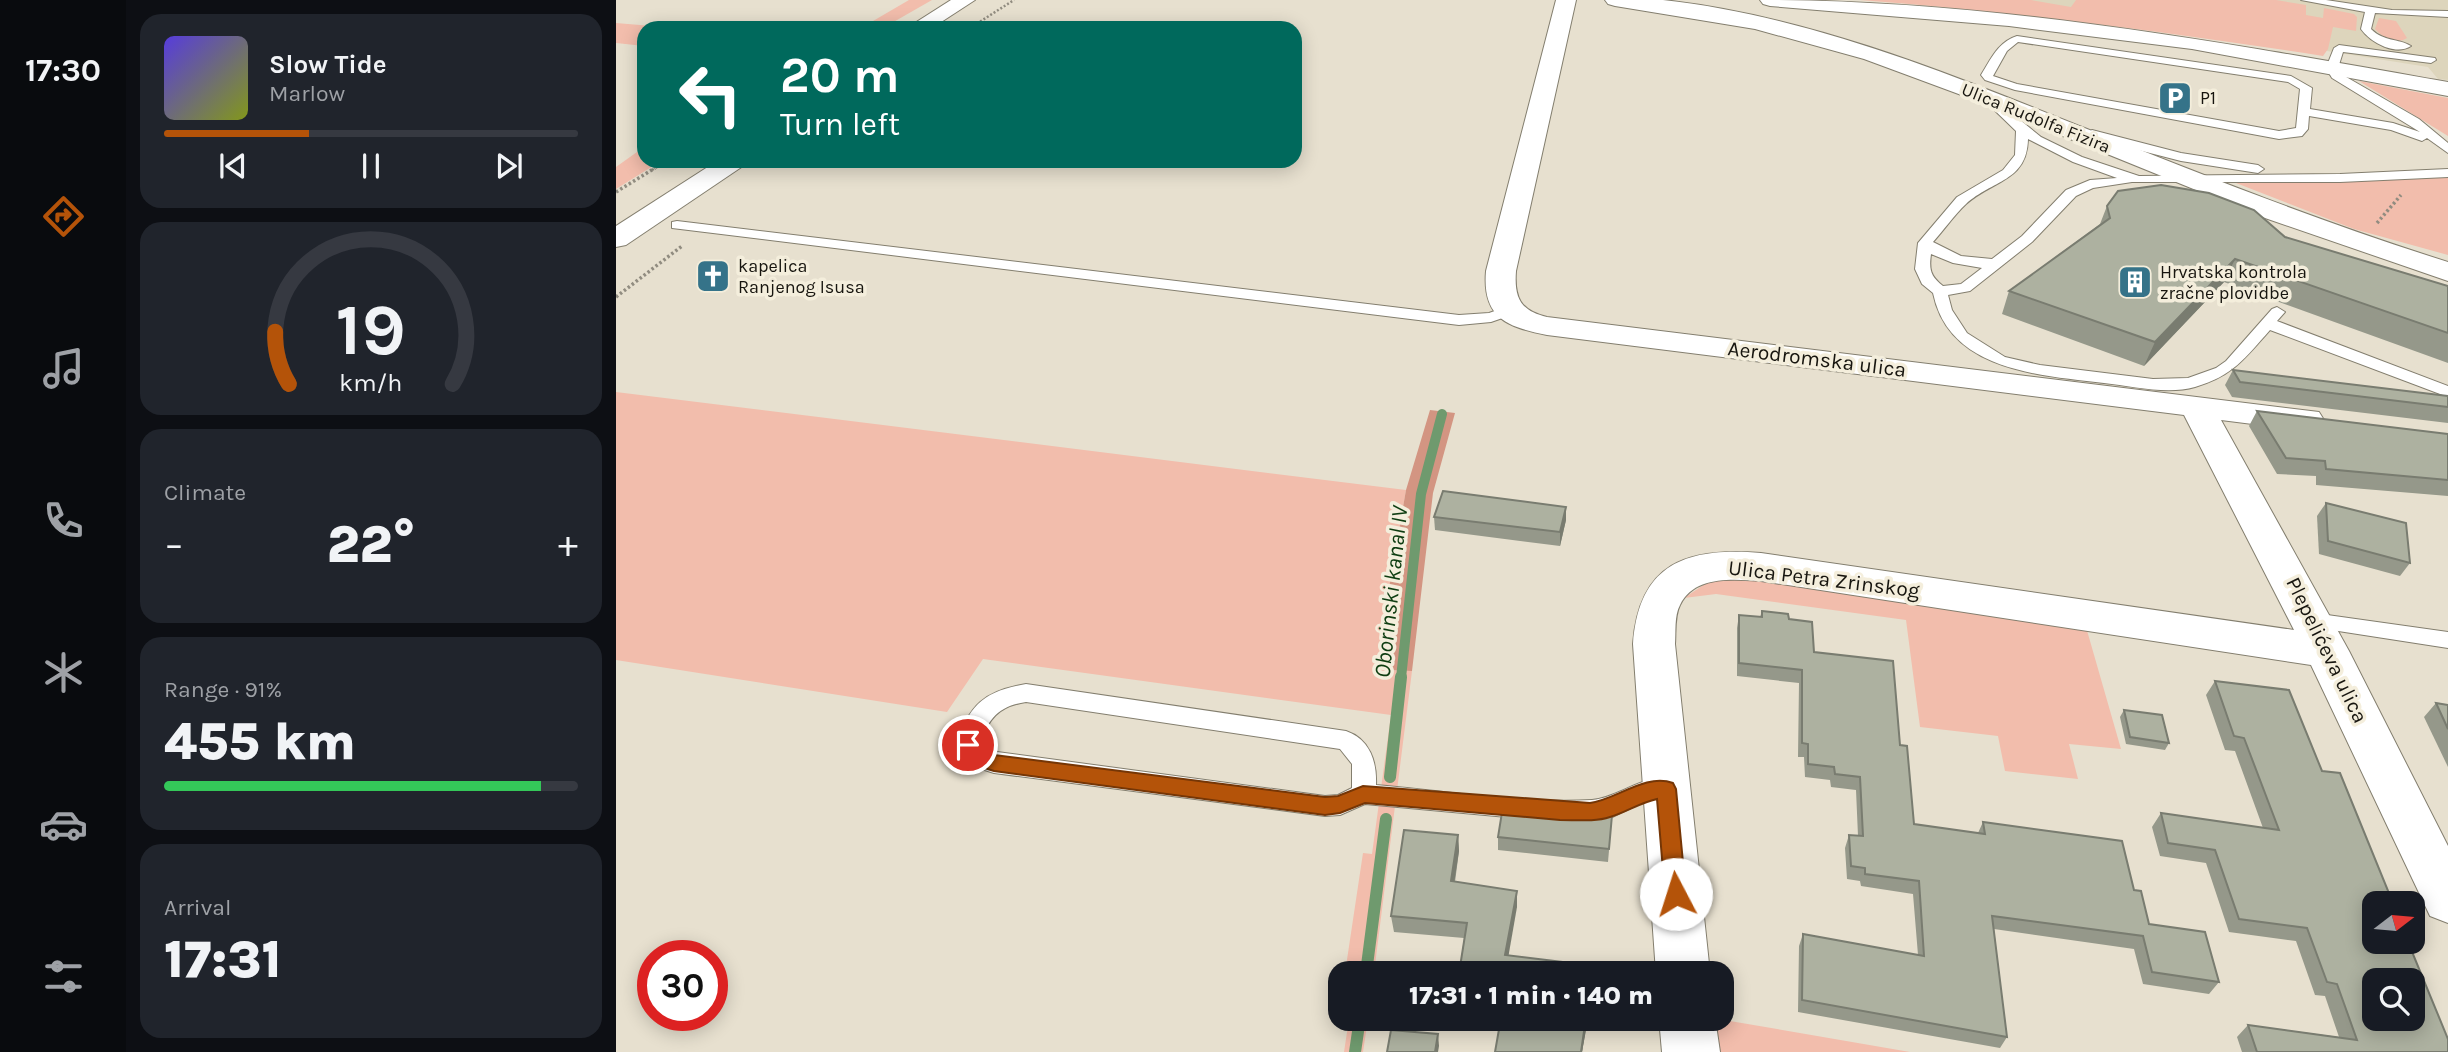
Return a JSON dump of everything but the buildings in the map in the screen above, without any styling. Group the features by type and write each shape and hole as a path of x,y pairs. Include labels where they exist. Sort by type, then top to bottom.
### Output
{"street":[{"path":"1509,311 1500,293 1501,271 1566,0"},
{"name":"Ulica Rudolfa Fizira","path":"1615,0 1723,15 1784,29 1920,71 2192,181 2358,244 2448,272"},
{"path":"1770,0 1970,17 2192,43 2448,87"},
{"path":"933,21 973,4"},
{"path":"955,21 973,4"},
{"path":"1920,71 1906,53 1909,37 1938,21 1970,17"},
{"path":"616,239 722,168"},
{"name":"Aerodromska ulica","path":"1509,311 1517,318 1547,326 2342,424"},
{"name":"Plepelićeva ulica","path":"2196,406 2257,513 2320,636 2448,899"},
{"name":"Ulica Petra Zrinskog","path":"1682,961 1654,644 1659,604 1669,589 1691,572 1707,567 1761,567 2320,636"},
{"path":"1688,1031 1690,1052"}],"lane":[{"path":"2306,0 2371,10 2448,14"},
{"path":"2371,10 2366,29 2372,37 2387,44 2411,45"},
{"path":"2030,38 2291,79 2306,88 2304,112 2302,129 2298,133 2279,135 2006,85 1987,75 2009,41 2030,38"},
{"path":"2431,60 2339,48 2332,68 2336,76 2415,121 2448,149"},
{"path":"1989,99 1998,111 2022,129 2086,163 2138,180"},
{"path":"2304,112 2376,117 2389,115 2388,110 2379,102"},
{"path":"2304,112 2402,128 2418,135 2448,156"},
{"path":"2048,122 2194,159 2340,177"},
{"path":"2022,129 2021,155 2008,173 1962,200 1925,243 1922,270 1927,281 1940,290 1965,288 2027,239 2071,192 2090,184 2138,180 2192,181 2448,173"},
{"path":"677,225 1459,320 1492,317 1509,311"},
{"path":"1925,243 1937,253 1954,260 1995,264"},
{"path":"1940,290 1944,310 1961,336 2000,360 2040,370 2153,384 2190,383 2222,371 2232,364 2272,317 2448,392"},
{"path":"2320,636 2448,640"},
{"path":"1363,794 1363,759 1359,749 1346,740 1027,693 996,701 984,710 977,718 968,745 974,757 994,763 1325,806 1340,805 1363,794 1560,812 1590,812 1608,810 1634,795 1666,789"}],"path":[{"path":"981,21 1014,0"},
{"path":"616,192 663,171"},
{"path":"2358,244 2409,187 2401,175"},
{"path":"616,297 705,228"}],"shaded area":[{"path":"909,0 932,0 895,21 873,21"},
{"path":"1860,0 2031,0 2071,7 2076,0 2276,0 2306,5 2306,15 2323,18 2324,8 2354,14 2357,17 2356,31 2333,27 2328,49 2323,56 2092,24"},
{"path":"1918,0 2448,0 2448,80 2438,79 2428,67 2308,48"},
{"path":"2379,18 2396,21 2407,38 2394,41 2382,35 2375,29"},
{"path":"616,23 637,25 637,45 616,43"},
{"path":"2359,81 2448,98 2448,136"},
{"path":"637,152 637,168 650,168 616,189 616,167"},
{"path":"2448,177 2448,255 2354,229 2236,183"},
{"path":"616,392 1406,490 1386,605 1396,607 1389,670 1412,671 1376,961 1347,961 1363,853 1372,854 1391,715 983,659 947,712 616,660"},
{"path":"1430,410 1455,413 1433,493 1412,671 1389,670 1396,607 1386,605 1406,490"},
{"path":"1750,577 2086,627 2121,749 2069,744 2078,779 2005,771 1998,736 1920,727 1906,620 1716,594 1684,598 1708,582"},
{"path":"1734,1022 1910,1052 1707,1052 1705,1031 1734,1031"},
{"path":"1347,1031 1366,1031 1363,1052 1344,1052"}],"waterway":[{"name":"Oborinski kanal IV","path":"1401,678 1421,494 1442,414"},
{"name":"Oborinski kanal IV","path":"1390,777 1401,677"},
{"name":"Oborinski kanal IV","path":"1368,961 1386,819"},
{"name":"Oborinski kanal IV","path":"1355,1052 1358,1031"}],"place":[{"name":"P1","path":"2175,98"},
{"name":"kapelica Ranjenog Isusa","path":"713,276"},
{"name":"Hrvatska kontrola zračne plovidbe","path":"2135,282"}],"route":[{"path":"968,745 974,757 994,763 1325,806 1340,805 1363,794 1560,812 1590,812 1608,810 1634,795 1666,789 1676,894"}]}
